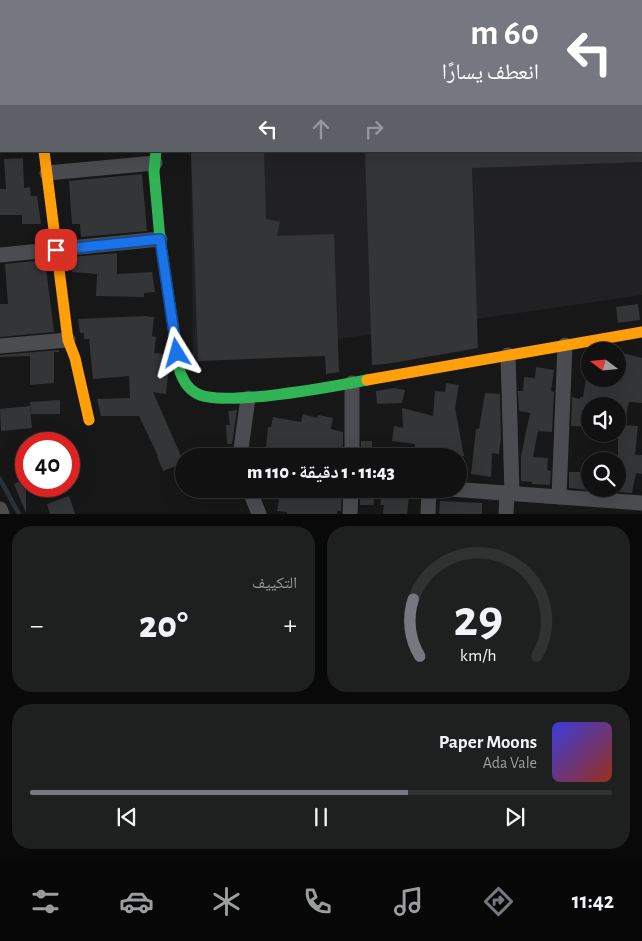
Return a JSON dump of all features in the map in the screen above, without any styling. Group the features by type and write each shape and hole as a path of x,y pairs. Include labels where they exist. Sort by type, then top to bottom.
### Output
{"street":[{"path":"44,152 68,340 75,358 89,420"},
{"path":"47,173 156,157 154,172 160,239 180,372 187,386 197,394 210,398 248,398 352,383 642,332"},
{"path":"0,255 160,239"},
{"path":"0,346 68,340"},
{"path":"559,497 565,345"},
{"path":"506,514 510,493 508,355"},
{"path":"352,383 352,448"},
{"path":"241,448 248,398"},
{"path":"467,490 642,503"},
{"path":"253,498 259,514"},
{"path":"350,514 351,498"},
{"path":"428,514 429,498"},
{"path":"0,509 2,514"}],"shaded area":[{"path":"191,152 642,152 642,295 193,360"}],"building":[{"path":"191,152 264,152 266,219 280,222 277,236 334,234 339,372 326,374 325,356 198,361"},
{"path":"365,152 642,152 642,162 472,168 478,348 372,365"},
{"path":"23,158 24,188 30,187 31,196 37,196 41,224 22,224 22,215 0,215 0,189 6,189 4,159"},
{"path":"142,174 147,231 81,237 80,224 72,224 69,181"},
{"path":"117,253 117,274 152,272 155,292 144,293 144,297 96,296 97,274 72,272 70,257"},
{"path":"45,260 54,332 0,337 0,304 8,304 5,264"},
{"path":"638,304 640,320 618,323 616,307"},
{"path":"154,317 152,336 156,337 154,353 165,354 168,375 166,394 153,392 177,448 175,448 175,466 163,471 139,416 101,416 97,399 130,398 129,376 93,379 89,339 84,339 84,333 80,333 78,319"},
{"path":"59,350 59,352 54,352 54,383 30,385 30,356 0,357 0,355"},
{"path":"626,354 642,358 642,403 629,402 626,416 626,397 583,397 584,388 626,388"},
{"path":"536,367 554,370 551,391 554,392 552,432 538,431 533,457 548,458 547,470 551,471 550,485 521,481 521,456 530,413 519,411 518,391 523,391 524,377 535,378"},
{"path":"446,383 459,385 455,408 462,448 415,448 415,444 392,441 394,426 403,428 402,408 433,416 435,391 445,392"},
{"path":"394,388 405,390 402,403 377,404 376,391"},
{"path":"485,393 500,394 501,439 499,454 492,453 491,477 471,474 476,429 479,429"},
{"path":"572,397 580,399 580,397 581,427 571,426"},
{"path":"60,400 60,414 31,414 30,402"},
{"path":"30,406 32,428 1,431 0,409"},
{"path":"237,410 232,444 227,444 226,425 230,425 228,411"},
{"path":"303,414 317,418 318,415 333,418 331,429 343,432 343,448 266,448 268,427 271,427 273,417 301,422"},
{"path":"626,425 638,426 635,455 642,455 642,474 636,473 632,493 626,493 626,452 618,452 618,442 626,442"},
{"path":"361,441 372,441 372,448 361,448"},
{"path":"569,472 580,472 581,489 569,488"},
{"path":"19,497 26,497 26,513"},
{"path":"69,497 75,514 50,514 47,504"},
{"path":"279,498 342,498 341,511 337,511 337,514 287,514 287,512 277,511"},
{"path":"360,498 373,498 374,505 360,505"},
{"path":"381,498 409,498 407,514 383,514 384,505 380,505"},
{"path":"440,501 482,503 482,514 439,514"}],"waterway":[{"path":"0,479 19,514"}],"traffic: fast":[{"path":"156,152 154,172 160,239 180,372 188,387 196,393 209,397 228,398 279,394 367,380"}],"traffic: slow":[{"path":"44,152 68,340 75,358 89,420"},
{"path":"367,380 642,332"}],"route":[{"path":"56,250 160,239 177,353"}]}
